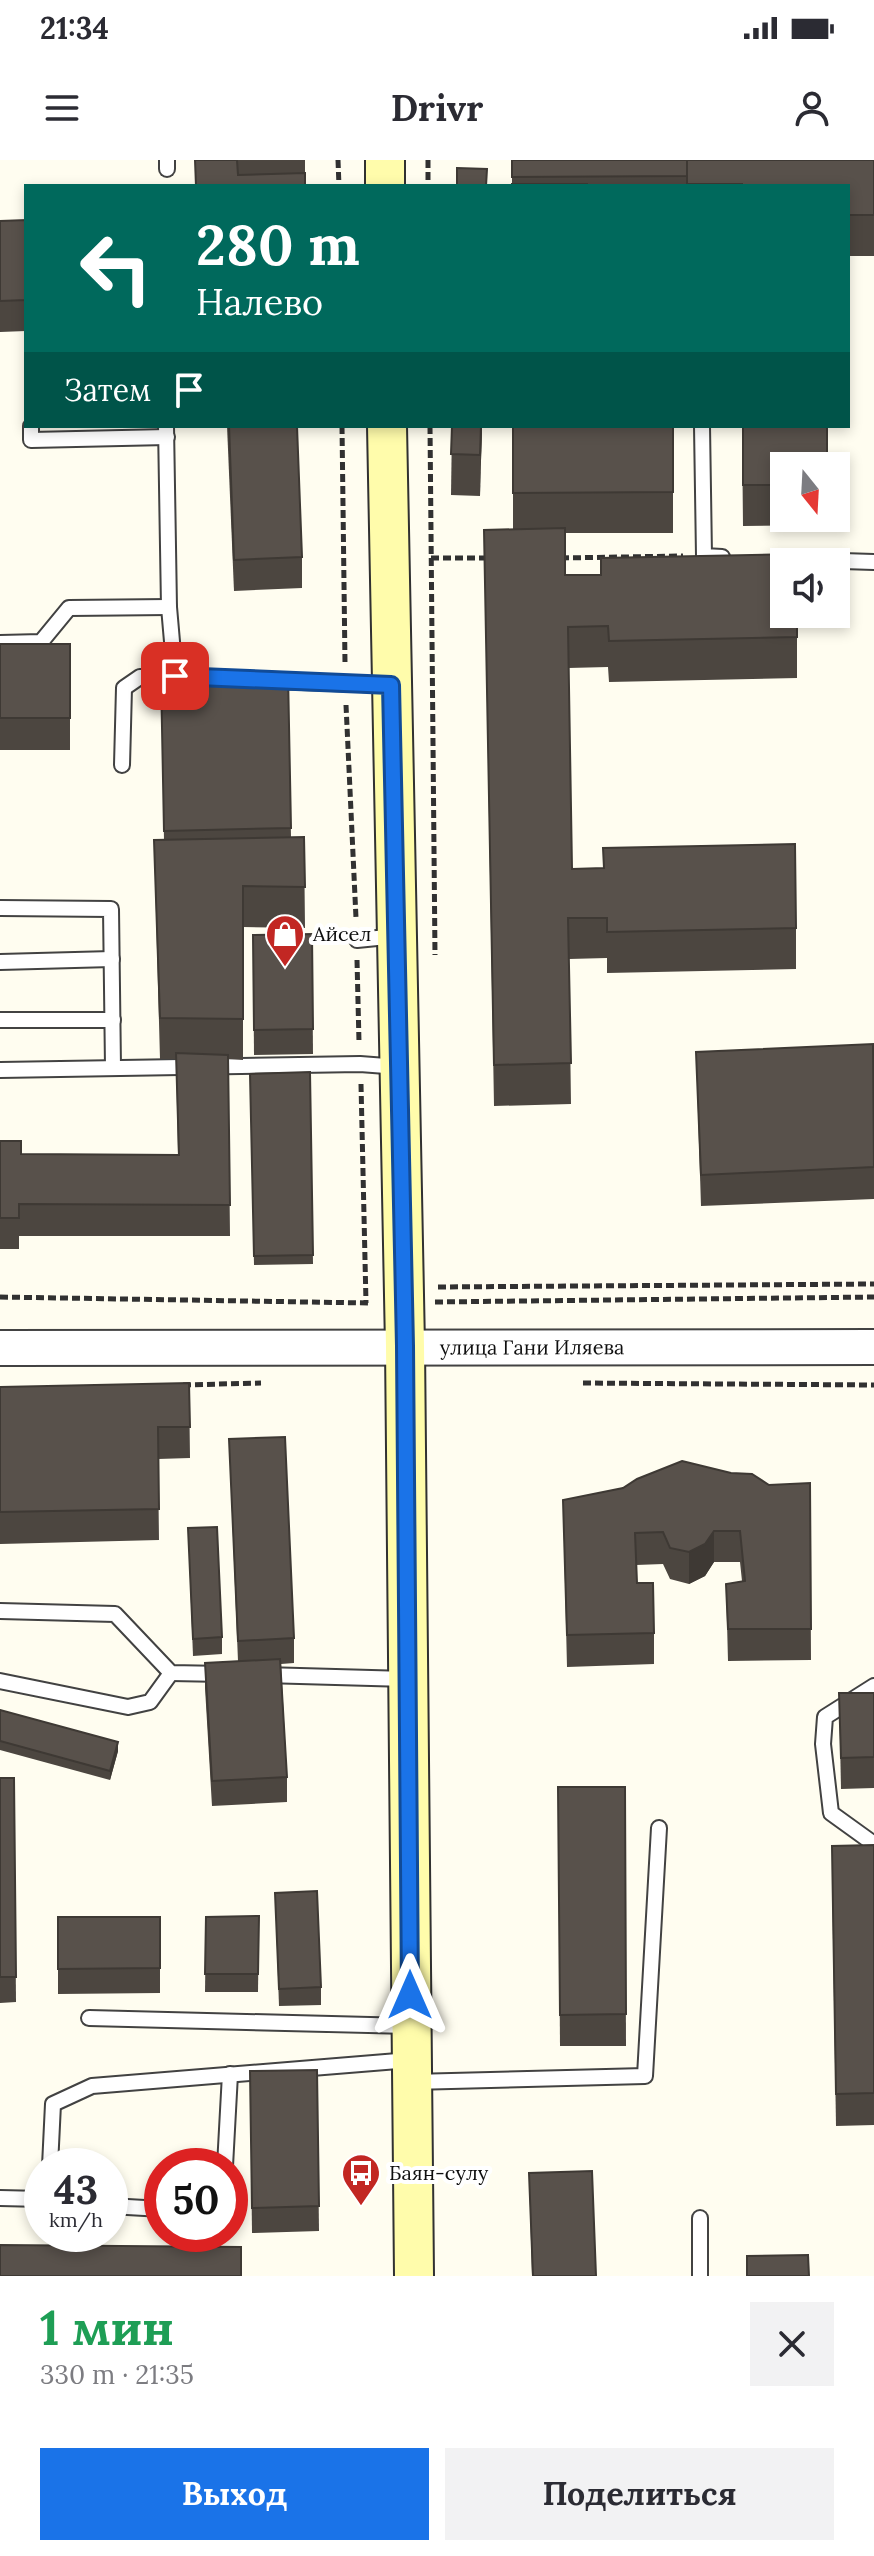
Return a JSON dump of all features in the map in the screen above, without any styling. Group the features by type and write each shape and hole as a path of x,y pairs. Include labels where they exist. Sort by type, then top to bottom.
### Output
{"main road":[{"path":"385,160 385,184"},
{"path":"387,428 405,1346 414,2276"}],"street":[{"name":"улица Гани Иляева","path":"0,1348 874,1347"}],"lane":[{"path":"31,428 31,440 166,431 169,607 175,676"},
{"path":"702,428 704,556 735,557"},
{"path":"766,558 874,562"},
{"path":"0,643 41,642 69,608 169,607"},
{"path":"122,765 124,688 140,677 206,678"},
{"path":"252,680 391,685"},
{"path":"0,908 111,909 113,1067"},
{"path":"357,940 397,936"},
{"path":"0,962 112,959"},
{"path":"0,1020 113,1020"},
{"path":"0,1070 360,1064 400,1068"},
{"path":"0,1611 115,1614 171,1673 233,1674"},
{"path":"0,1681 128,1707 150,1702 171,1673"},
{"path":"249,1675 408,1679"},
{"path":"874,1686 825,1717 823,1744 831,1813 874,1844"},
{"path":"89,2018 411,2056 645,2076 659,1828"},
{"path":"51,2148 53,2104 92,2086 411,2056"},
{"path":"226,2148 230,2074"},
{"path":"0,2198 24,2199"},
{"path":"700,2218 700,2276"}],"path":[{"path":"338,160 339,184"},
{"path":"428,160 428,184"},
{"path":"0,1297 366,1303 357,940 345,684 342,428"},
{"path":"430,428 435,970"},
{"path":"549,558 704,556"},
{"path":"431,558 503,558"},
{"path":"874,1284 438,1287 438,1302 874,1297"},
{"path":"176,1385 272,1383"},
{"path":"578,1383 874,1385"}],"building":[{"path":"195,160 237,160 238,175 305,173 305,184 196,184"},
{"path":"512,160 687,160 687,176 512,177"},
{"path":"687,160 874,160 874,215 850,215 850,184 687,184"},
{"path":"457,168 487,169 486,184 457,184"},
{"path":"24,220 24,300 0,301 0,221"},
{"path":"229,428 297,428 302,557 234,560"},
{"path":"452,428 481,428 480,455 451,454"},
{"path":"513,428 673,428 673,492 513,493"},
{"path":"743,428 827,428 827,452 770,452 770,485 743,485"},
{"path":"565,528 565,575 601,575 601,558 770,555 770,628 797,628 797,637 609,641 608,626 568,627 572,869 604,868 603,848 795,844 796,928 607,932 607,918 568,918 571,1063 494,1065 484,530"},
{"path":"0,644 70,644 70,718 0,718"},
{"path":"288,674 291,828 164,831 161,676"},
{"path":"304,837 305,887 243,886 243,1019 160,1018 154,840"},
{"path":"312,934 313,1029 254,1030 253,935"},
{"path":"873,1044 874,1167 701,1175 696,1052"},
{"path":"176,1053 228,1055 230,1205 19,1204 19,1218 0,1218 0,1141 21,1141 21,1154 179,1155"},
{"path":"310,1072 313,1255 254,1256 250,1074"},
{"path":"189,1383 190,1427 158,1427 159,1509 0,1512 0,1387"},
{"path":"285,1437 294,1638 238,1641 229,1439"},
{"path":"682,1461 731,1473 752,1474 769,1485 810,1483 811,1629 728,1629 726,1584 745,1581 740,1531 714,1531 705,1544 689,1552 670,1548 663,1532 635,1533 637,1583 653,1583 654,1633 567,1635 563,1500 623,1488"},
{"path":"217,1527 222,1637 193,1639 188,1528"},
{"path":"280,1659 287,1777 212,1781 205,1663"},
{"path":"839,1693 874,1693 874,1757 841,1758"},
{"path":"0,1710 118,1742 110,1771 0,1741"},
{"path":"0,1778 14,1778 16,1977 0,1977"},
{"path":"558,1787 625,1787 626,2014 560,2015"},
{"path":"874,1845 874,2093 836,2094 832,1846"},
{"path":"317,1891 321,1987 279,1989 275,1893"},
{"path":"259,1916 258,1974 205,1974 206,1917"},
{"path":"58,1917 160,1917 160,1968 58,1969"},
{"path":"317,2070 319,2206 252,2208 250,2071"},
{"path":"592,2171 596,2276 533,2276 529,2173"},
{"path":"0,2245 24,2245 24,2252 128,2252 128,2246 144,2246 144,2252 241,2252 241,2276 0,2276"},
{"path":"808,2255 809,2276 747,2276 747,2256"}],"place":[{"name":"Айсел","path":"285,968"},
{"name":"Баян-сулу","path":"361,2207"}],"route":[{"path":"175,676 391,685 405,1346 410,1995"}]}
